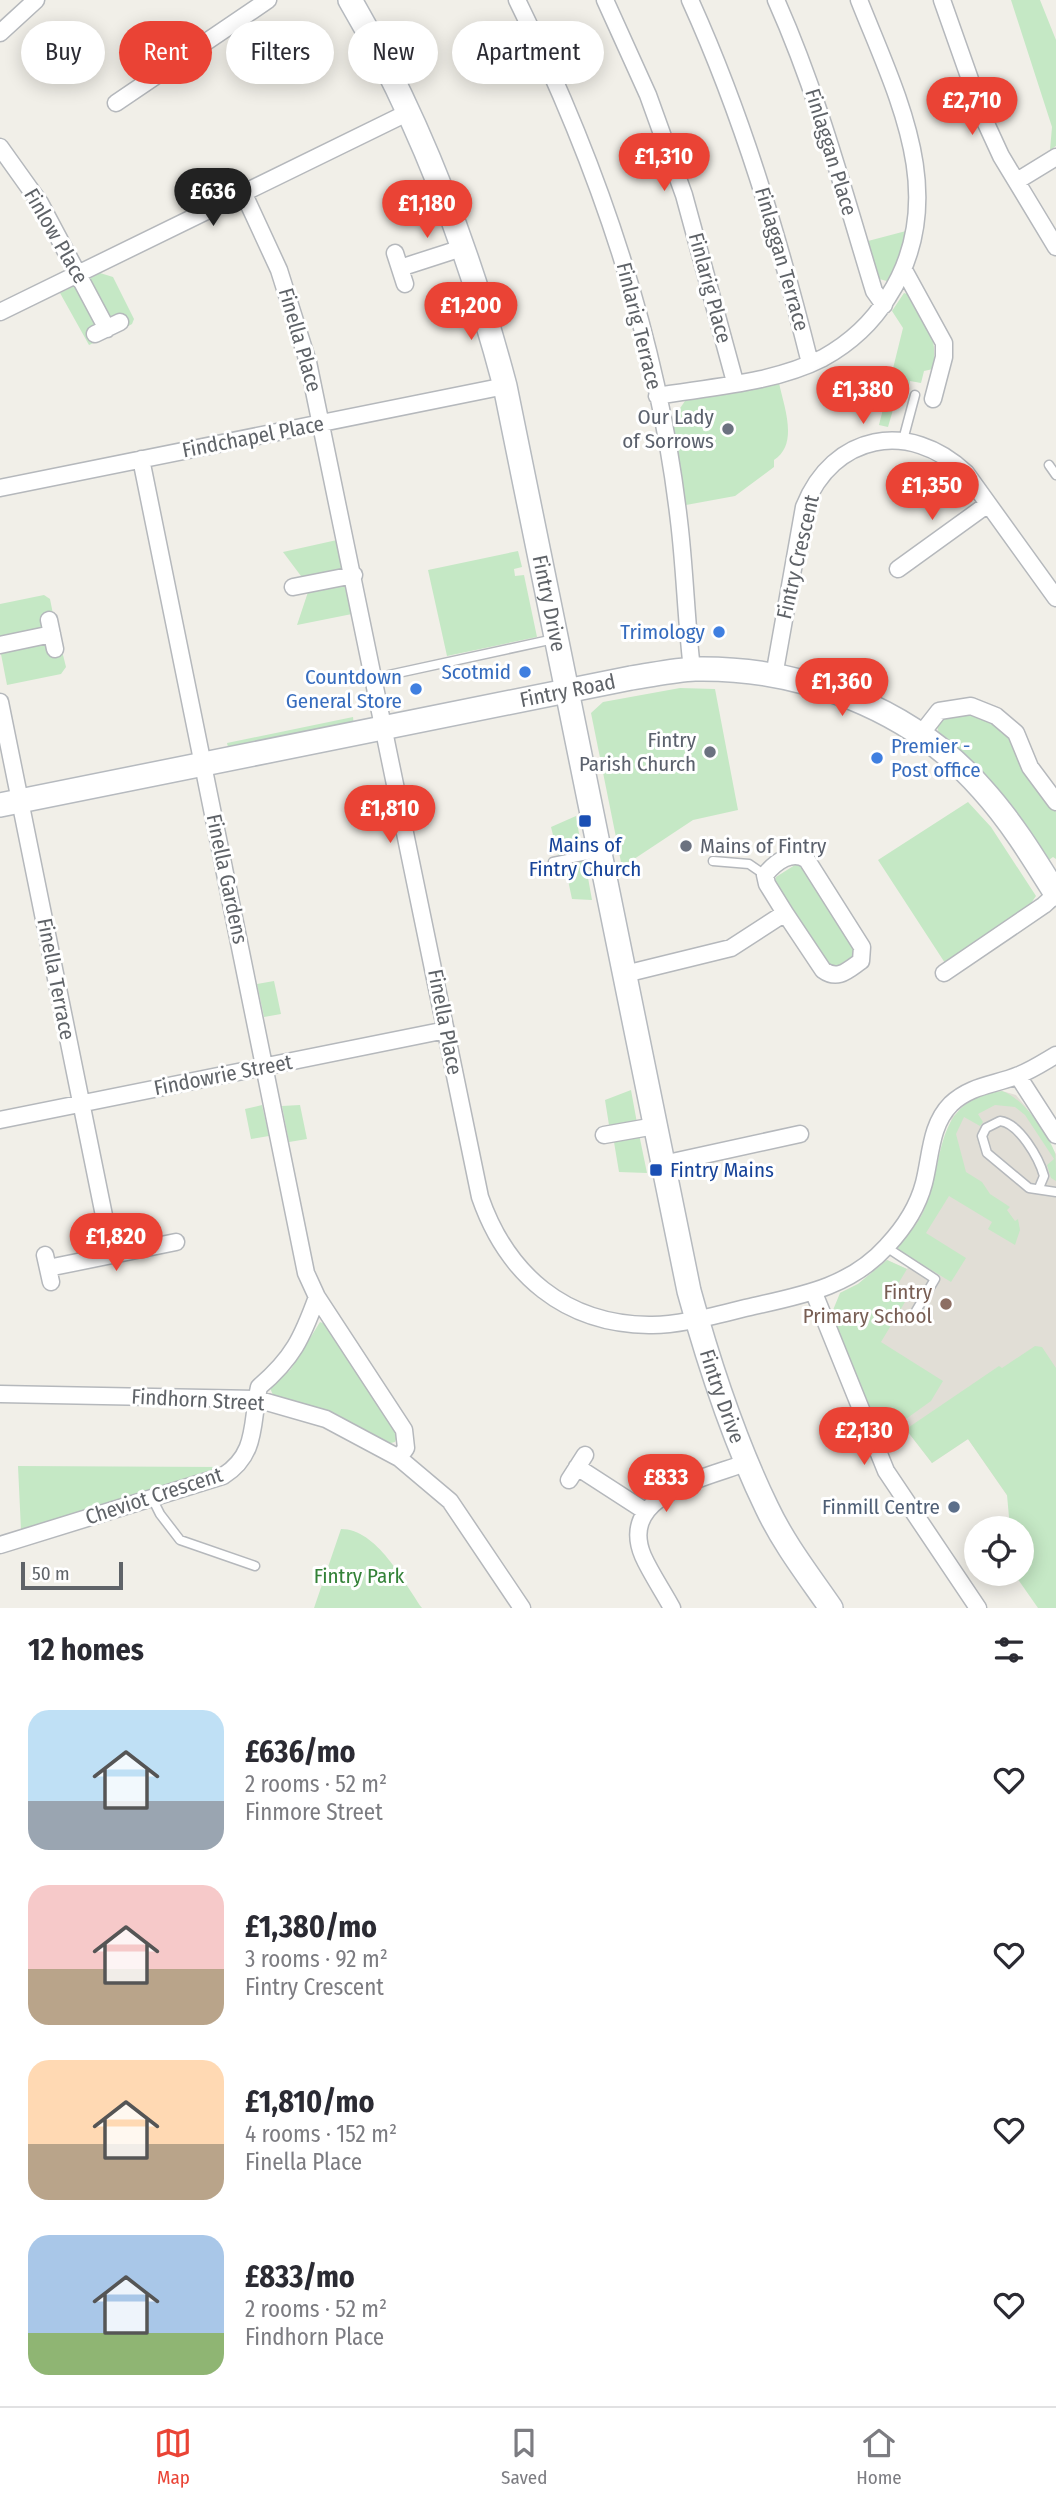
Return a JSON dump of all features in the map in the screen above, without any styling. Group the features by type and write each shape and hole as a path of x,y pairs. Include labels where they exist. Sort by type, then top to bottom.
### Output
{"street":[{"path":"0,33 36,0"},
{"path":"116,103 268,0"},
{"name":"Fintry Drive","path":"349,0 409,112 465,247 505,386 696,1317 767,1508 788,1545 831,1608"},
{"name":"Finlarig Terrace","path":"517,0 592,167 630,284 657,396 679,519 692,669"},
{"name":"Finlarig Place","path":"605,0 648,94 684,195 735,382"},
{"name":"Finlaggan Terrace","path":"690,0 745,134 781,248 810,363"},
{"name":"Finlaggan Place","path":"776,0 800,53 830,142 874,291 884,305"},
{"path":"657,396 735,382 810,363 850,341 884,305 904,270 918,229 919,197 915,159 899,103 859,0"},
{"path":"942,0 984,119 1001,156 1056,247"},
{"path":"0,312 409,112"},
{"name":"Finlow Place","path":"0,147 40,203 107,328"},
{"path":"1017,181 1056,157"},
{"name":"Finella Place","path":"243,192 279,270 297,320 323,423 480,1197 500,1245 516,1266 539,1287 567,1306 606,1321 652,1326 814,1293 842,1281 866,1266 886,1247 915,1206 924,1184 938,1122 950,1105 977,1087 1018,1076 1056,1055"},
{"path":"400,268 465,247"},
{"path":"904,270 944,343 944,357 933,399"},
{"name":"Findchapel Place","path":"0,488 505,386"},
{"name":"Fintry Crescent","path":"774,676 804,508 812,488 822,473 853,450 874,442 904,440 929,447 950,459 988,504 1056,598"},
{"name":"Finella Gardens","path":"141,459 297,1239 317,1297 404,1430 406,1448 399,1458"},
{"path":"898,569 988,504"},
{"path":"293,587 354,575"},
{"path":"0,645 52,634"},
{"name":"Fintry Road","path":"10,803 385,726 692,669 774,676 815,684 856,699 921,734 953,759 1009,820 1056,894 1044,905 943,973"},
{"name":"Finella Terrace","path":"0,702 10,803 82,1104 112,1255"},
{"path":"921,734 939,711 971,706 996,716 1016,733 1030,767 1056,802"},
{"path":"792,855 800,855 807,860 862,947 861,961 841,975 831,976 823,970 785,913 767,884 765,875 792,855"},
{"path":"625,974 731,948 785,913"},
{"name":"Findowrie Street","path":"0,1120 446,1030"},
{"path":"1018,1076 1056,1135"},
{"path":"604,1135 655,1126"},
{"path":"663,1164 800,1134"},
{"path":"48,1268 176,1242"},
{"path":"814,1293 886,1471 978,1608"},
{"path":"257,1399 259,1387 283,1367 300,1343 317,1297"},
{"name":"Findhorn Street","path":"0,1394 257,1399 326,1419 399,1458 450,1501 522,1608"},
{"name":"Cheviot Crescent","path":"0,1545 223,1476 238,1467 249,1451 257,1399"},
{"path":"672,1608 643,1555 639,1525 645,1511 658,1497 748,1462"},
{"path":"577,1467 645,1511"}],"lane":[{"path":"904,440 915,395"},
{"path":"1049,465 1056,475"},
{"path":"375,678 557,638"},
{"path":"554,862 600,852"},
{"path":"713,861 749,864 765,875"},
{"path":"1039,1188 1044,1176 1041,1167 1014,1126 1000,1121 986,1128 982,1136 987,1153 1029,1188 1056,1192"},
{"path":"886,1247 935,1279 916,1311"},
{"path":"152,1498 160,1514 180,1540 256,1566"}],"shaded area":[{"name":"Fintry Primary School","path":"1002,1091 1016,1095 1056,1154 1056,1508 1034,1523 1034,1516 1021,1516 968,1439 932,1463 908,1432 903,1436 905,1440 886,1451 890,1440 885,1434 878,1434 840,1293 858,1284 887,1260 907,1269 913,1259 897,1249 924,1210 952,1117 979,1097"}],"green space":[{"path":"1011,0 1040,0 1056,40 1056,146 1050,150 1052,127"},
{"path":"906,231 898,261 887,281 879,279 868,241"},
{"path":"100,273 113,277 134,319 132,324 123,329 110,321 89,279"},
{"path":"76,285 99,322 98,341 89,345 60,293"},
{"path":"904,293 913,296 931,331 933,369 924,371 921,383 910,381 908,391 899,389 888,427 879,425 903,328 892,311"},
{"path":"779,383 788,435 782,453 774,460 774,467 735,496 686,505 672,420 685,401"},
{"path":"337,540 343,572 304,580 283,552"},
{"path":"518,551 522,567 514,569 515,576 524,575 537,637 447,656 428,570"},
{"path":"345,585 352,614 297,625 308,592"},
{"path":"44,595 50,599 53,614 42,616 44,628 0,642 0,604"},
{"path":"38,641 61,647 66,667 61,674 7,685 0,649"},
{"path":"680,688 715,689 738,810 693,820 622,867 591,713 603,702"},
{"path":"971,710 994,719 1012,737 1027,773 1056,812 1056,859 1053,857 1046,862 941,739 936,724 943,715"},
{"path":"353,717 354,726 229,751 227,743"},
{"path":"968,802 991,827 1036,896 1029,906 945,963 878,860"},
{"path":"576,816 582,851 558,855 551,827"},
{"path":"585,861 592,900 572,899 565,866"},
{"path":"798,863 804,865 857,949 855,955 834,968 827,967 774,885 776,877"},
{"path":"274,981 281,1014 264,1017 257,984"},
{"path":"631,1090 637,1123 609,1125 605,1100"},
{"path":"1002,1091 1026,1108 1047,1136 1055,1153 1056,1181 1051,1178 1047,1165 1054,1159 1025,1115 1015,1107 995,1105 978,1114 983,1122 980,1126 964,1117 956,1134 966,1172 982,1182 990,1194 1010,1207 1007,1210 1015,1221 1018,1219 1020,1230 1015,1245 988,1229 992,1222 949,1196 926,1233 966,1258 951,1282 897,1249 925,1208 945,1134 952,1119 963,1106 979,1097"},
{"path":"262,1105 269,1136 251,1139 245,1109"},
{"path":"300,1105 307,1139 289,1142 282,1106"},
{"path":"639,1134 647,1173 619,1172 614,1142"},
{"path":"887,1260 907,1269 898,1284 911,1292 881,1342 943,1381 931,1401 885,1434 878,1434 831,1315 840,1293 858,1284"},
{"path":"320,1322 325,1324 398,1434 395,1442 387,1444 317,1409 273,1395 270,1388 291,1369"},
{"path":"1035,1346 1042,1347 1056,1368 1056,1608 1038,1608 1023,1586 1034,1586 1034,1516 1009,1516 1007,1495 968,1439 932,1463 908,1432 903,1436 905,1440 886,1451 890,1440 999,1366 1002,1368"},
{"path":"18,1466 222,1467 21,1530"},
{"name":"Fintry Park","path":"341,1529 354,1531 377,1547 398,1571 422,1608 314,1608"}],"place":[{"name":"Our Lady of Sorrows","path":"728,429"},
{"name":"Trimology","path":"719,632"},
{"name":"Scotmid","path":"525,672"},
{"name":"Countdown General Store","path":"416,689"},
{"name":"Fintry Parish Church","path":"710,752"},
{"name":"Premier - Post office","path":"877,758"},
{"name":"Mains of Fintry Church","path":"585,821"},
{"name":"Mains of Fintry","path":"686,846"},
{"name":"Fintry Mains","path":"656,1170"},
{"name":"Fintry Primary School","path":"946,1304"},
{"name":"Finmill Centre","path":"954,1507"}]}
